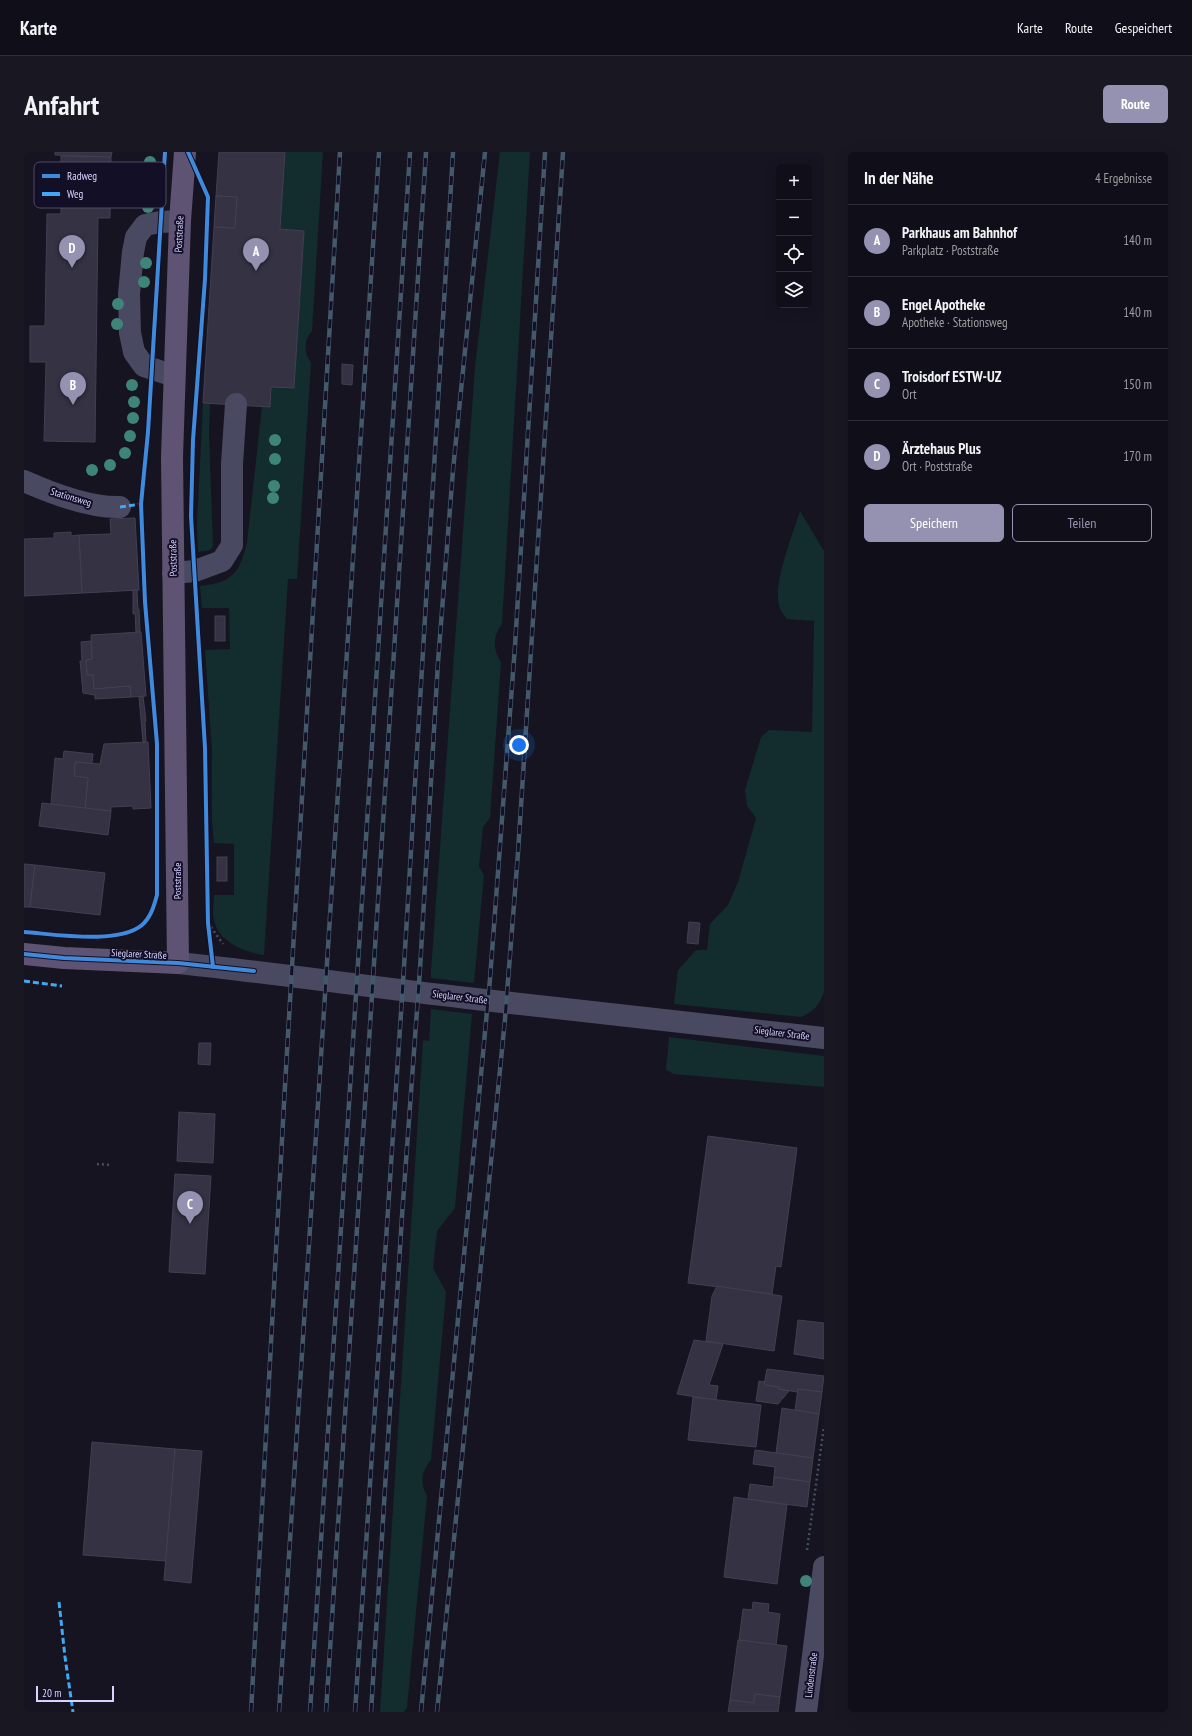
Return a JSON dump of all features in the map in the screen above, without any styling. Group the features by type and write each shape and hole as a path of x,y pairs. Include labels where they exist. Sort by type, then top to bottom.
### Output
{"main road":[{"name":"Poststraße","path":"178,963 172,457 180,221 185,152"},
{"name":"Sieglarer Straße","path":"24,954 64,958 178,963"}],"street":[{"path":"174,376 144,366 134,352 130,333 129,300 136,237 145,225 160,222 180,221"},
{"path":"173,573 195,571 222,561 232,545 232,464 236,404"},
{"name":"Stationsweg","path":"24,481 106,508 120,507"},
{"name":"Sieglarer Straße","path":"178,963 254,971 466,998 824,1038"},
{"name":"Lindenstraße","path":"806,1712 824,1567"}],"path":[{"path":"97,1164 111,1165"}],"green space":[{"path":"285,152 323,152 312,331 306,343 307,355 311,363 297,579 288,579 264,955 247,951 224,938 215,923 213,914 214,895 234,895 234,844 214,843 212,821 212,751 205,650 230,649 229,608 202,608 200,586 211,585 227,579 233,574 241,562 247,542 262,406 270,407 271,387 294,387 304,231 280,229"},
{"path":"500,152 530,152 502,624 495,638 496,652 501,662 490,818 483,827 479,867 484,875 474,983 431,978 431,971 475,367"},
{"path":"203,403 210,403 209,433 213,546 210,550 198,552 197,524"},
{"path":"800,511 824,551 824,992 816,1008 801,1017 674,1004 678,970 696,950 707,950 710,924 728,905 738,882 756,818 747,806 745,790 761,737 769,730 812,732 814,621 787,619 780,609 778,599 778,587 784,560"},
{"path":"431,1009 472,1014 455,1208 437,1231 433,1268 446,1292 431,1460 423,1473 423,1487 427,1496 407,1708 404,1712 380,1712 423,1040 429,1041"},
{"path":"669,1037 824,1056 824,1087 674,1074 666,1070"}],"building":[{"path":"55,152 112,152 111,157 55,155"},
{"path":"219,152 285,152 280,229 304,231 294,388 271,387 270,407 203,403 214,227 235,228 237,197 216,196"},
{"path":"61,156 111,157 111,162 61,162"},
{"path":"216,196 237,197 235,228 214,227"},
{"path":"61,208 110,208 110,218 98,218 95,442 44,441 46,362 30,362 30,326 45,326 47,214 61,214"},
{"path":"342,364 353,365 352,385 342,384"},
{"path":"135,518 139,590 82,593 79,535 111,534 110,519"},
{"path":"71,532 71,536 79,535 82,593 24,596 24,539 54,538 54,533"},
{"path":"133,590 137,590 140,632 136,632 135,613 133,614"},
{"path":"215,616 225,616 225,641 215,641"},
{"path":"141,632 146,696 131,697 130,686 94,689 93,675 87,675 86,660 92,659 91,635"},
{"path":"91,641 92,659 86,660 87,675 93,675 94,689 130,686 131,697 95,699 95,695 83,693 80,661 82,661 81,642"},
{"path":"143,696 146,721 146,742 143,742 139,697"},
{"path":"148,742 151,808 133,809 133,806 111,807 111,811 85,809 88,778 74,776 75,762 100,764 104,744"},
{"path":"64,751 93,754 92,763 75,762 74,776 88,778 85,809 51,804 55,758 63,759"},
{"path":"42,803 111,811 108,835 39,826"},
{"path":"217,857 227,857 227,881 217,881"},
{"path":"24,864 35,865 30,907 24,907"},
{"path":"35,865 105,873 100,915 30,907"},
{"path":"689,922 700,923 698,944 687,943"},
{"path":"199,1043 211,1043 210,1065 198,1064"},
{"path":"179,1112 215,1114 213,1163 177,1161"},
{"path":"708,1136 797,1148 781,1267 776,1266 772,1294 688,1283"},
{"path":"175,1174 211,1176 205,1274 169,1272"},
{"path":"717,1286 782,1296 774,1351 706,1341 712,1296"},
{"path":"798,1320 824,1323 824,1359 794,1354"},
{"path":"694,1340 723,1344 709,1385 718,1386 716,1400 677,1394"},
{"path":"767,1369 824,1376 822,1392 798,1389 797,1392 764,1385"},
{"path":"759,1381 765,1382 764,1385 779,1387 779,1389 789,1391 778,1404 756,1401"},
{"path":"798,1389 822,1392 819,1414 795,1410"},
{"path":"693,1397 761,1405 756,1447 688,1440"},
{"path":"782,1408 819,1414 813,1458 776,1453"},
{"path":"92,1442 175,1449 166,1561 83,1555"},
{"path":"175,1449 202,1451 191,1583 164,1580"},
{"path":"755,1450 813,1458 810,1482 774,1477 775,1467 753,1464"},
{"path":"774,1477 810,1482 807,1507 748,1499 750,1484 773,1487"},
{"path":"734,1497 787,1505 777,1584 724,1577"},
{"path":"753,1602 769,1604 768,1612 780,1614 776,1645 739,1640 743,1609 752,1610"},
{"path":"738,1640 787,1646 780,1697 755,1694 754,1703 730,1700"},
{"path":"755,1694 780,1697 778,1712 728,1712 730,1700 754,1703"}],"railway":[{"path":"251,1712 284,1103 340,152"},
{"path":"279,1712 379,152"},
{"path":"310,1712 410,152"},
{"path":"326,1712 426,152"},
{"path":"355,1712 404,967 453,152"},
{"path":"371,1712 402,1216 420,969 438,662 453,470 485,152"},
{"path":"421,1712 490,979 515,646 545,152"},
{"path":"437,1712 505,1019 518,853 563,152"}],"marked path":[{"path":"120,507 141,504"},
{"path":"24,981 62,986"},
{"path":"59,1602 73,1712"}],"cycle path":[{"path":"164,162 165,152"},
{"path":"188,152 208,197 205,279 193,440 191,516 205,748 208,923 213,967"},
{"path":"24,932 85,937 118,935 131,931 142,925 150,915 157,895 157,744 145,602 141,504 148,432 162,208"},
{"path":"24,954 64,958 178,963 254,971"}],"place":[{"name":"Ärztehaus Plus","path":"72,268"},
{"name":"Parkhaus am Bahnhof","path":"256,271"},
{"name":"Engel Apotheke","path":"73,405"},
{"name":"Troisdorf ESTW-UZ","path":"190,1224"}]}
